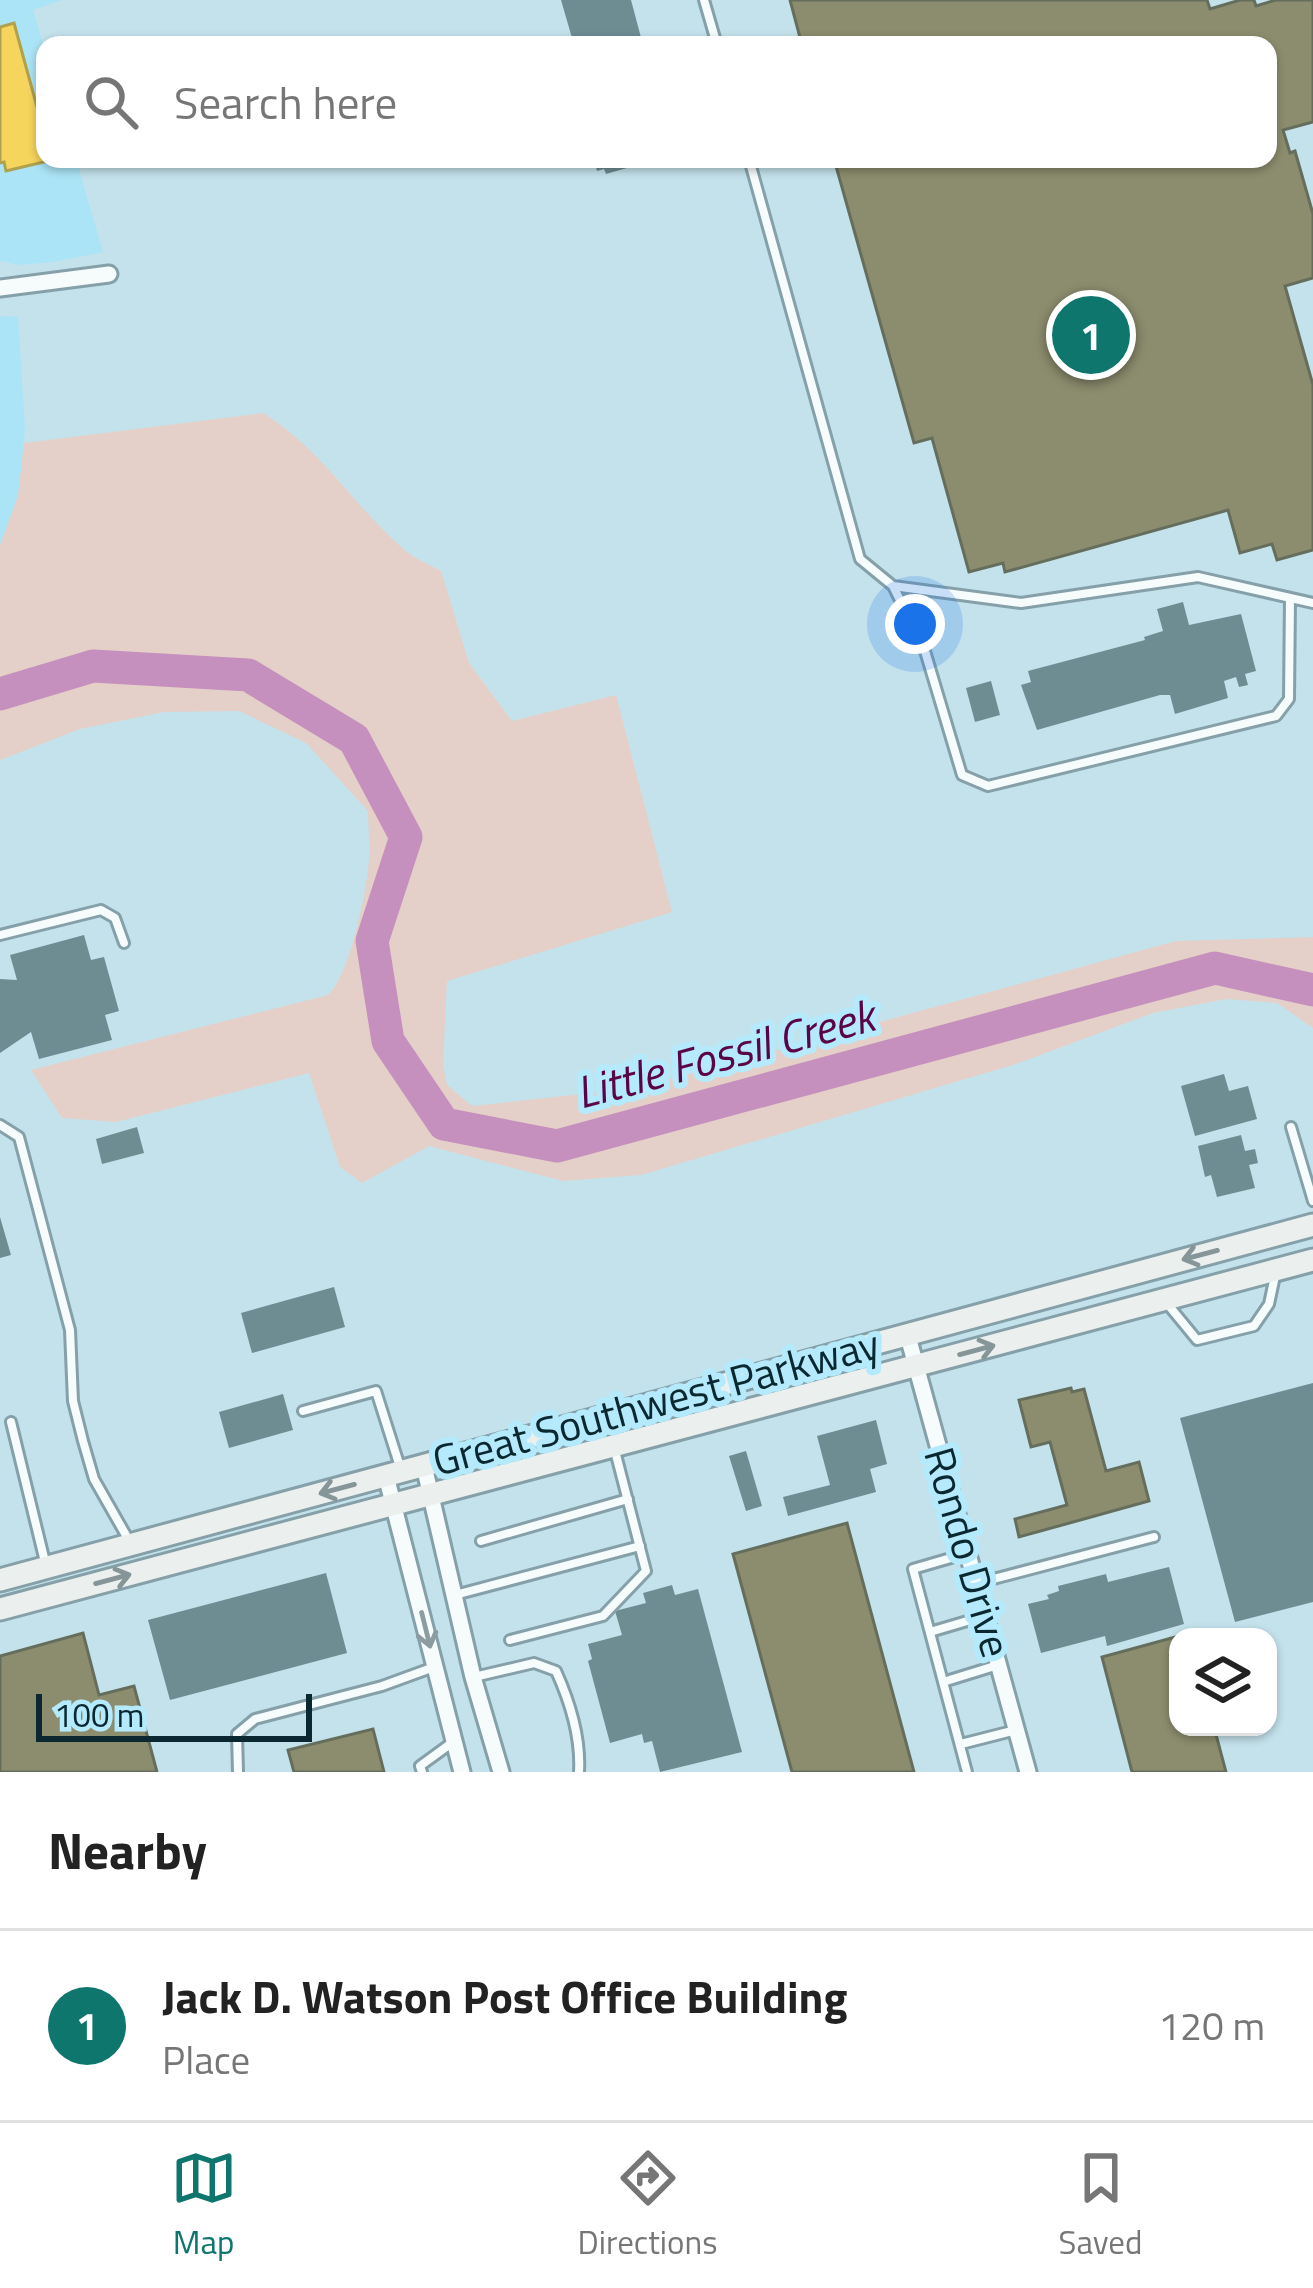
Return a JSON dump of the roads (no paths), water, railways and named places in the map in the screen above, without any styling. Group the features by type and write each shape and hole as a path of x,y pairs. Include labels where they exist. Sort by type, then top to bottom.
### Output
{"street":[{"path":"0,288 109,274"},
{"name":"Great Southwest Parkway","path":"0,1580 1313,1225"},
{"name":"Great Southwest Parkway","path":"0,1609 1313,1261"},
{"name":"Rondo Drive","path":"907,1333 1028,1772"},
{"path":"424,1466 473,1677 501,1772"},
{"path":"394,1474 394,1504 462,1772"}],"lane":[{"path":"704,0 714,36"},
{"path":"751,168 860,559 893,586 925,651 962,776 988,786 1276,716 1289,699 1291,598"},
{"path":"893,586 1021,603 1198,577 1313,603"},
{"path":"0,935 101,910 115,918 124,943"},
{"path":"0,1125 19,1137 70,1330 73,1401 88,1460 110,1511 132,1545"},
{"path":"1291,1127 1313,1201"},
{"path":"1164,1300 1197,1340 1255,1326 1269,1304 1276,1270"},
{"path":"303,1411 376,1391 394,1474"},
{"path":"11,1422 46,1567"},
{"path":"510,1640 603,1616 646,1570 614,1446"},
{"path":"481,1541 628,1499"},
{"path":"976,1583 1154,1537"},
{"path":"454,1596 640,1546"},
{"path":"968,1553 913,1569 968,1772"},
{"path":"930,1632 986,1616"},
{"path":"473,1677 535,1663 556,1671 567,1694 580,1753 579,1772"},
{"path":"944,1682 999,1664"},
{"path":"238,1772 237,1734 255,1719 436,1667"},
{"path":"960,1744 1017,1730"},
{"path":"422,1772 421,1766 454,1741"}],"waterway":[{"name":"Little Fossil Creek","path":"0,694 93,666 248,675 354,739 406,837 372,941 388,1041 444,1124 557,1146 1215,968 1313,990"}],"place":[{"name":"Jack D. Watson Post Office Building","path":"1091,335"}]}
